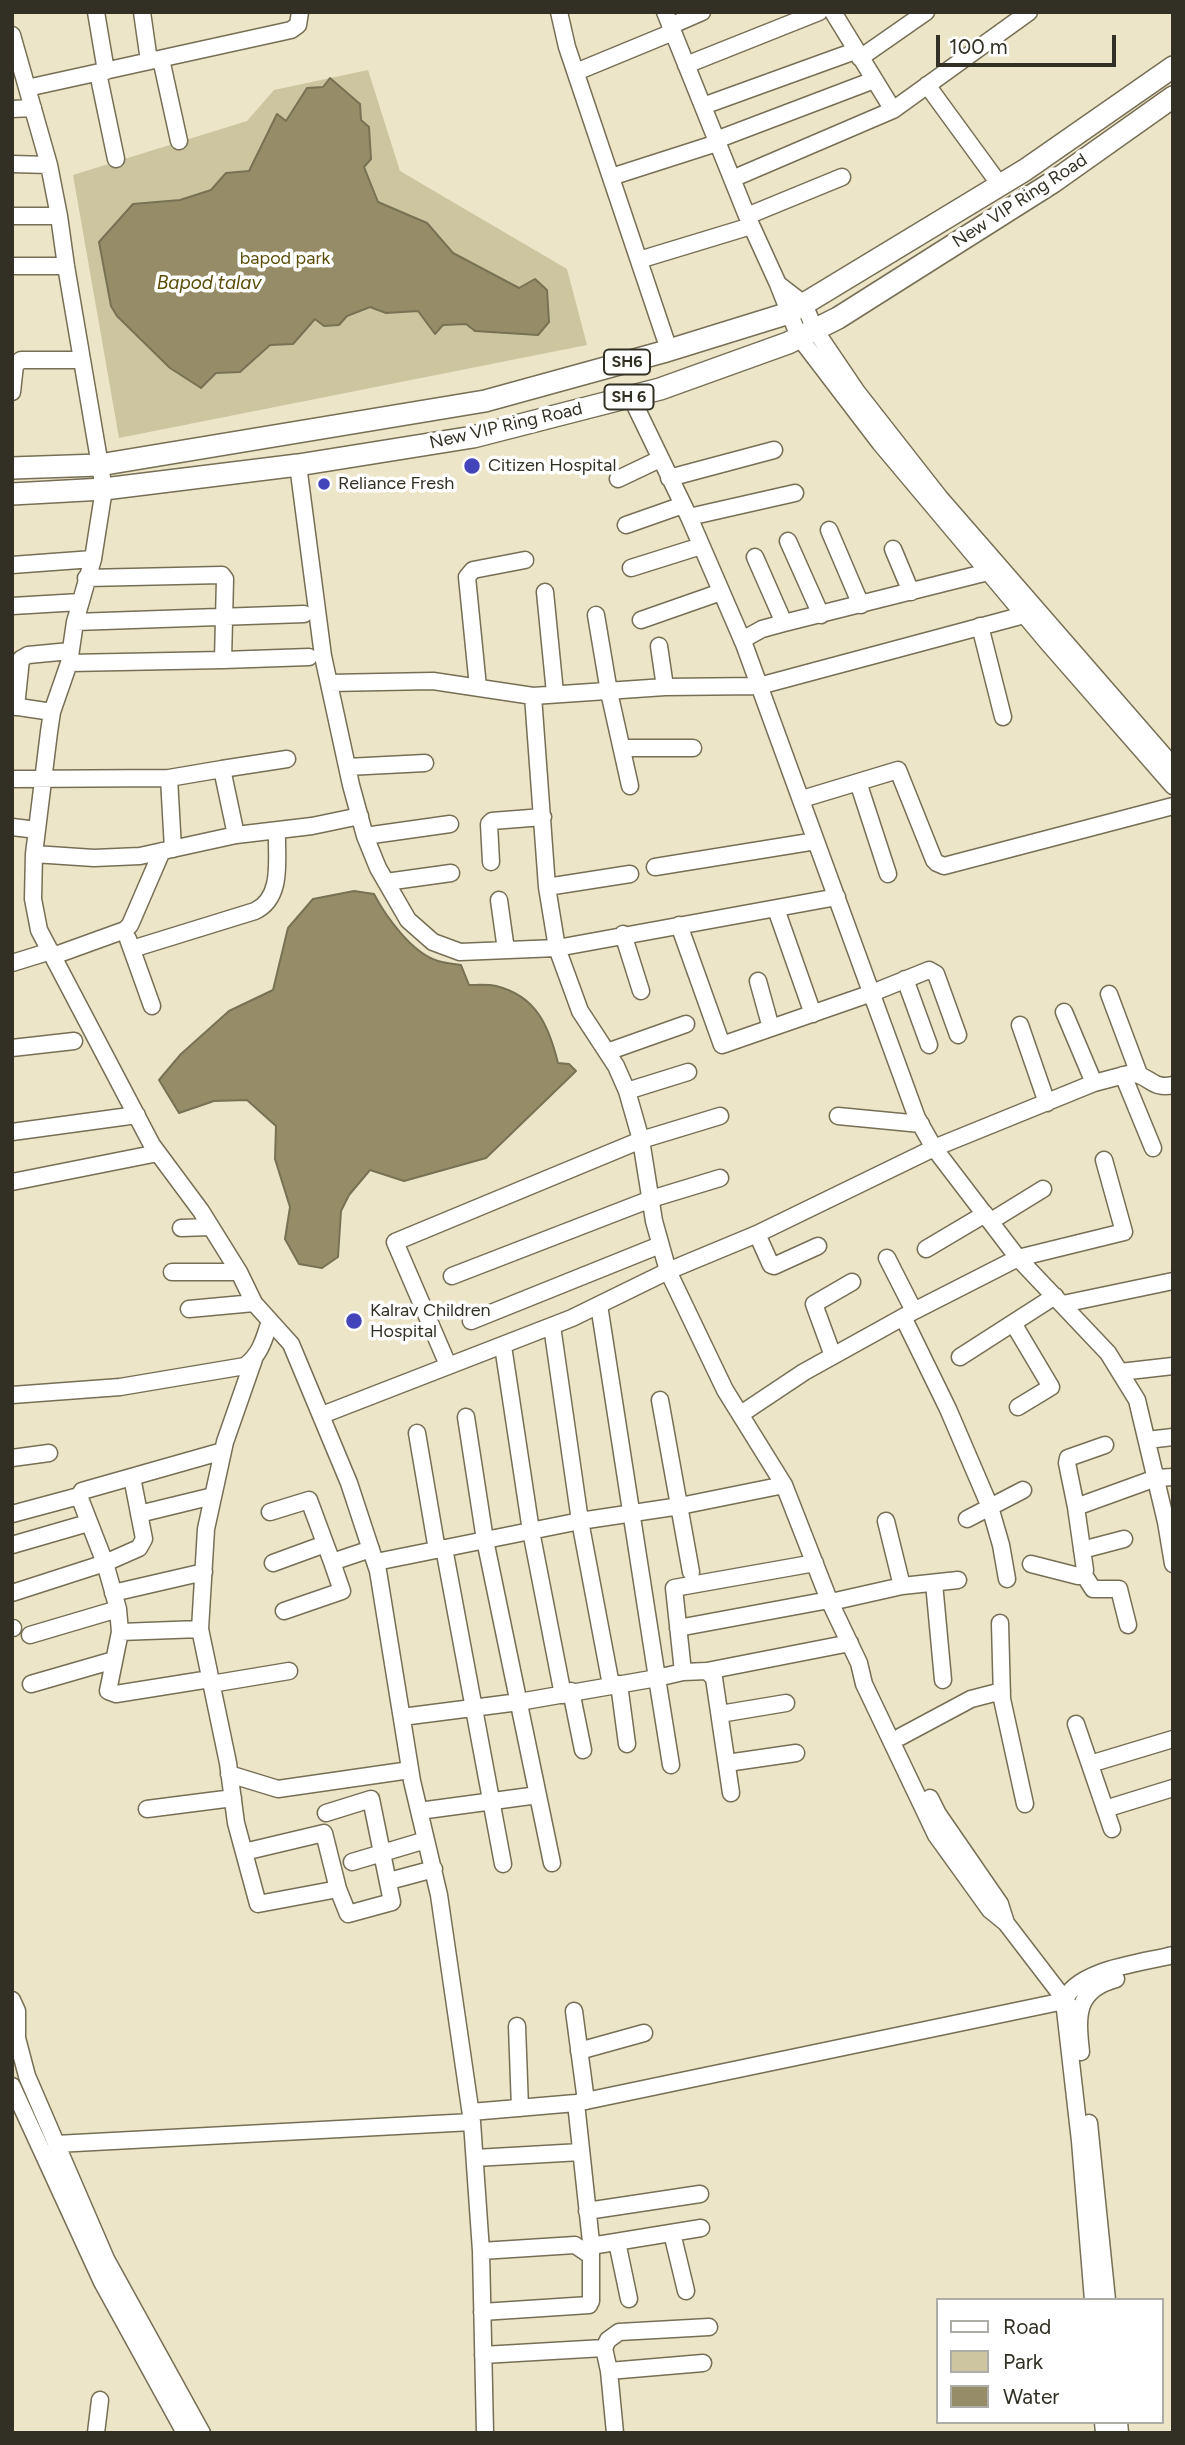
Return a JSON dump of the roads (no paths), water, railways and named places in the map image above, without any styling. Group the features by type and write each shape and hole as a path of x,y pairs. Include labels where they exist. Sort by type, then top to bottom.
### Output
{"main road":[{"name":"New VIP Ring Road","path":"12,468 99,465 485,401 669,350 797,309 1000,185 1173,67"},
{"name":"New VIP Ring Road","path":"12,494 104,489 298,465 473,437 660,389 807,334 1053,182 1173,97"}],"street":[{"path":"96,12 102,72 116,159"},
{"path":"142,12 179,141"},
{"path":"27,88 291,30 299,25 300,12"},
{"path":"559,12 576,72 669,350"},
{"path":"576,72 669,23 702,12"},
{"path":"686,65 819,12"},
{"path":"833,12 893,110"},
{"path":"732,179 893,110 1029,12"},
{"path":"703,106 857,55 921,14"},
{"path":"669,23 749,221 778,284 797,309 807,334 880,443 988,572 1030,612 1173,766"},
{"path":"12,36 49,165 60,216 104,489 93,558 75,622 70,657 52,712 34,854 33,899 39,930 158,1153 239,1272 254,1303 291,1344 349,1483 373,1555 410,1769 434,1869 472,2117 481,2251 485,2433"},
{"path":"611,177 717,141 874,80"},
{"path":"927,85 1000,185"},
{"path":"12,109 33,108"},
{"path":"12,164 49,165"},
{"path":"639,260 749,221 842,177"},
{"path":"12,216 60,216"},
{"path":"12,266 66,266"},
{"path":"807,334 861,397 1030,612 1173,786"},
{"path":"12,392 14,363 21,360 82,360"},
{"path":"631,397 686,511 742,640 921,1124 934,1148 1018,1258 1108,1353 1138,1400 1173,1563"},
{"path":"669,478 774,450"},
{"path":"618,479 660,459"},
{"path":"298,465 323,656 365,836 386,882 408,920 433,942 460,952 557,948 837,897"},
{"path":"626,525 686,511 795,493"},
{"path":"829,530 861,605"},
{"path":"788,541 821,615"},
{"path":"631,568 701,546"},
{"path":"893,549 911,592"},
{"path":"755,557 784,623"},
{"path":"12,565 93,558"},
{"path":"478,687 467,577 472,570 525,560"},
{"path":"742,640 762,629 988,572"},
{"path":"86,578 222,575 225,579 223,660"},
{"path":"641,620 721,592"},
{"path":"545,593 555,693"},
{"path":"12,606 80,602"},
{"path":"329,683 433,681 533,695 664,687 759,686 1030,612"},
{"path":"75,622 303,614"},
{"path":"596,615 609,692 630,786"},
{"path":"980,626 1003,716"},
{"path":"659,646 664,687"},
{"path":"52,712 14,707 21,659 28,655 223,660 309,657"},
{"path":"533,695 547,887 557,948 580,1011 607,1052 627,1091 641,1140 660,1245 668,1271 725,1390 784,1485 830,1601 859,1663 864,1684 936,1835 990,1910 1006,1923 1078,2017"},
{"path":"623,748 693,748"},
{"path":"12,779 169,778 286,759"},
{"path":"347,767 425,763"},
{"path":"222,769 236,835"},
{"path":"802,799 900,771 934,860 944,866 1173,806"},
{"path":"12,963 125,930 167,850 169,778"},
{"path":"858,782 888,874"},
{"path":"34,854 94,858 140,856 236,835 312,826 360,816"},
{"path":"491,862 489,824 492,821 543,817"},
{"path":"365,836 450,824"},
{"path":"12,827 37,830"},
{"path":"132,949 255,911 267,903 275,887 277,830"},
{"path":"655,867 816,841"},
{"path":"386,882 451,873"},
{"path":"547,887 631,874"},
{"path":"499,900 506,950"},
{"path":"776,909 813,1014"},
{"path":"678,925 722,1045 872,993 925,971 933,971 958,1035"},
{"path":"125,930 152,1006"},
{"path":"624,934 641,991"},
{"path":"905,979 929,1045"},
{"path":"758,981 771,1028"},
{"path":"1109,993 1153,1148"},
{"path":"1064,1012 1094,1083"},
{"path":"607,1052 686,1024"},
{"path":"1020,1026 1047,1103"},
{"path":"12,1048 74,1041"},
{"path":"627,1091 688,1072"},
{"path":"322,1415 552,1326 668,1271 757,1234 934,1148 1094,1083 1131,1075 1161,1087 1172,1087"},
{"path":"12,1132 137,1115"},
{"path":"448,1365 395,1242 641,1140 720,1116"},
{"path":"838,1116 921,1124"},
{"path":"12,1182 158,1153"},
{"path":"740,1414 833,1356 1018,1258 1124,1232 1104,1160"},
{"path":"452,1276 651,1199 720,1178"},
{"path":"926,1249 1043,1189"},
{"path":"181,1228 210,1227"},
{"path":"757,1234 770,1263 774,1266 818,1246"},
{"path":"471,1321 660,1245"},
{"path":"887,1258 990,1507 1007,1579"},
{"path":"172,1272 239,1272"},
{"path":"960,1357 1013,1323 1059,1300 1173,1281"},
{"path":"833,1356 814,1304 852,1282"},
{"path":"189,1309 254,1303"},
{"path":"599,1305 671,1765"},
{"path":"270,1321 261,1349 254,1359 223,1451 206,1529 200,1629 244,1852 258,1904 338,1889"},
{"path":"1013,1323 1051,1387 1018,1407"},
{"path":"552,1326 580,1521 627,1744"},
{"path":"503,1346 531,1531 567,1693 583,1750"},
{"path":"12,1395 120,1387 245,1366 254,1359"},
{"path":"1120,1372 1173,1366"},
{"path":"660,1400 691,1572"},
{"path":"466,1417 485,1540 552,1863"},
{"path":"418,1433 503,1864"},
{"path":"1147,1440 1173,1437"},
{"path":"1105,1445 1070,1456 1066,1461 1076,1507 1084,1575 1093,1589 1116,1588 1121,1591 1128,1625"},
{"path":"12,1514 223,1451"},
{"path":"12,1458 50,1453"},
{"path":"12,1592 105,1563 139,1548 143,1544 132,1477"},
{"path":"1076,1507 1156,1478 1173,1477"},
{"path":"332,1562 440,1549 784,1485"},
{"path":"967,1519 1023,1490"},
{"path":"79,1496 105,1563 116,1601 120,1632 108,1691 116,1694 289,1671"},
{"path":"139,1514 213,1496"},
{"path":"270,1512 309,1500 342,1591 284,1611"},
{"path":"886,1521 902,1586"},
{"path":"12,1545 88,1523"},
{"path":"1082,1550 1124,1539"},
{"path":"273,1563 326,1545"},
{"path":"683,1672 674,1588 815,1563"},
{"path":"1031,1564 1078,1576 1084,1575"},
{"path":"30,1635 116,1601 204,1572"},
{"path":"678,1628 902,1586 958,1580"},
{"path":"934,1583 943,1680"},
{"path":"1000,1623 1002,1691 1024,1804"},
{"path":"120,1632 200,1629"},
{"path":"402,1717 473,1709 683,1672 707,1671 850,1643"},
{"path":"30,1684 114,1660"},
{"path":"859,1663 871,1677 938,1814 1000,1904 1006,1923"},
{"path":"707,1671 714,1678 731,1793"},
{"path":"901,1737 971,1699 1002,1691"},
{"path":"720,1713 786,1703"},
{"path":"1076,1724 1112,1829"},
{"path":"1090,1764 1173,1739"},
{"path":"727,1763 796,1753"},
{"path":"229,1774 278,1789 410,1769"},
{"path":"1105,1809 1173,1788"},
{"path":"419,1811 538,1795"},
{"path":"147,1809 233,1798"},
{"path":"244,1852 324,1833 338,1889 348,1914 392,1902 371,1799 326,1813"},
{"path":"352,1862 426,1840"},
{"path":"389,1881 434,1869"},
{"path":"1093,2298 1080,2141 1064,2001 1067,1992 1080,1981 1173,1955"},
{"path":"1107,2298 1078,2017 1086,1997 1097,1986 1173,1965"},
{"path":"12,2000 17,2011 19,2078 56,2144 113,2273 202,2433"},
{"path":"56,2144 472,2117 520,2108 581,2102 1064,2001"},
{"path":"482,2312 589,2305 591,2301 591,2249 581,2152 579,2051 574,2011"},
{"path":"517,2026 520,2108"},
{"path":"579,2051 643,2033"},
{"path":"12,2086 102,2282 185,2433"},
{"path":"475,2158 581,2152"},
{"path":"587,2211 700,2194"},
{"path":"481,2251 575,2245 591,2249 597,2245 701,2228"},
{"path":"672,2233 686,2291"},
{"path":"617,2242 629,2299"},
{"path":"615,2433 604,2348 608,2340 619,2332 709,2327"},
{"path":"483,2355 604,2348"},
{"path":"609,2371 704,2364"},
{"path":"96,2433 100,2400"},
{"path":"185,2433 191,2413"}],"water":[{"name":"Bapod talav","path":"330,78 360,104 361,120 369,127 371,159 364,167 378,202 427,223 453,253 519,288 535,279 547,290 549,322 538,335 475,331 466,324 443,325 435,334 418,311 386,313 370,307 347,316 339,325 324,326 315,319 293,344 270,345 240,372 216,373 201,388 170,368 117,316 111,306 99,242 133,204 180,200 211,190 226,173 249,171 277,114 286,121 307,88 323,87"},
{"path":"354,891 374,894 385,913 409,942 428,957 461,965 469,985 496,986 522,997 545,1025 558,1063 569,1064 576,1071 486,1158 404,1181 370,1170 349,1195 341,1211 338,1257 322,1268 299,1264 285,1239 290,1207 275,1159 276,1126 247,1100 214,1101 179,1113 159,1080 181,1054 229,1011 273,990 288,928 313,899"}],"place":[{"name":"Citizen Hospital","path":"472,466"},
{"name":"Reliance Fresh","path":"324,484"},
{"name":"Kalrav Children Hospital","path":"354,1321"}],"park label":[{"name":"bapod park","path":"285,259"}]}
